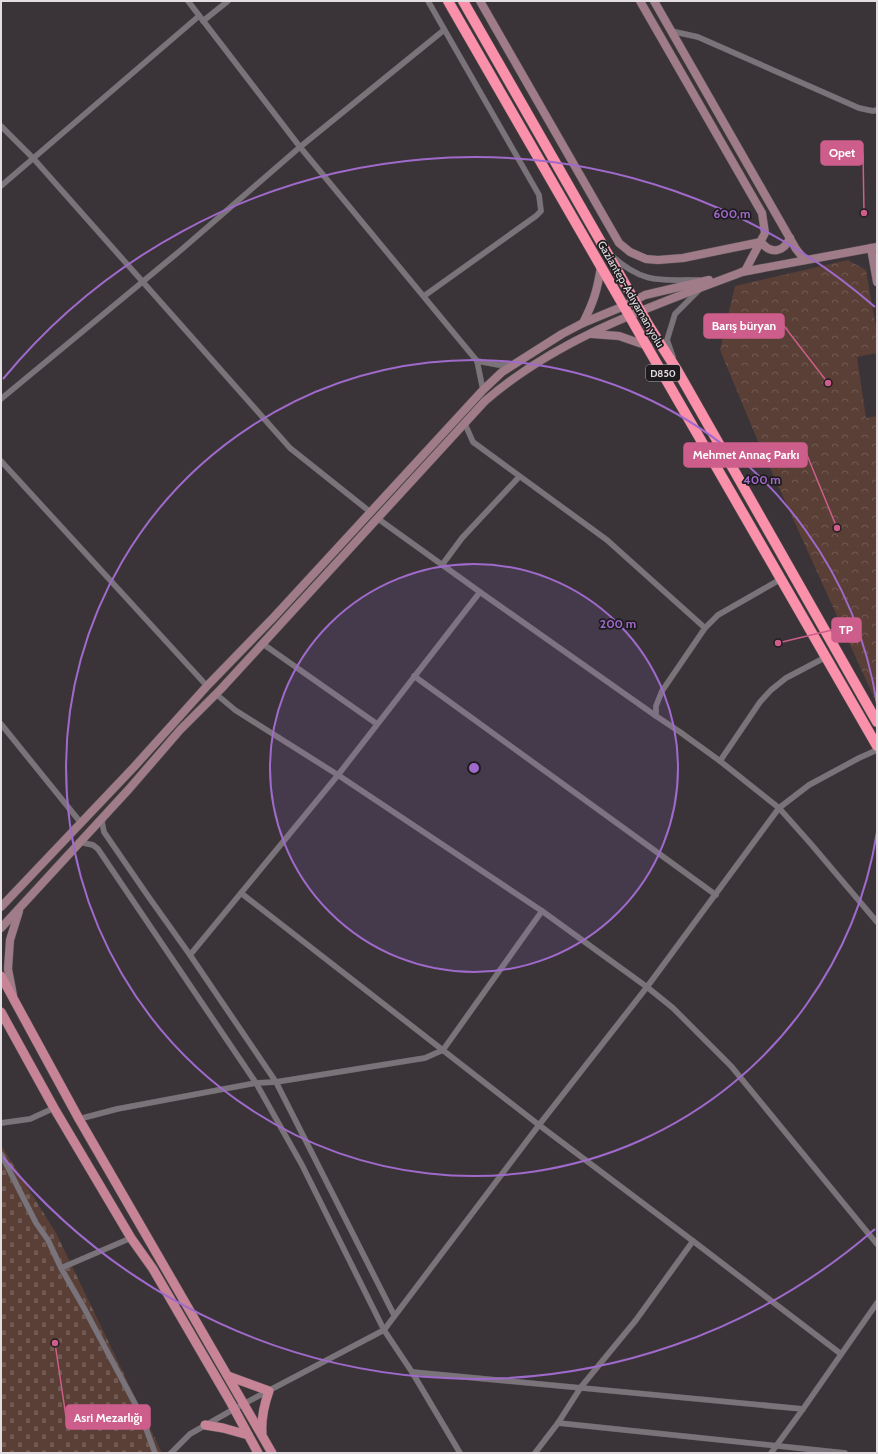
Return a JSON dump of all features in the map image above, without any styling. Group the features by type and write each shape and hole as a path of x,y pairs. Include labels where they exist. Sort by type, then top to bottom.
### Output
{"highway":[{"name":"Gaziantep-Adıyaman yolu","path":"448,1 877,746"},
{"name":"Gaziantep-Adıyaman yolu","path":"463,1 634,300 677,370 877,722"}],"main road":[{"path":"1,976 79,1119 272,1453"},
{"path":"1,1012 54,1108 131,1238 153,1269 258,1453"},
{"path":"228,1376 269,1391 263,1408 261,1420 263,1436"},
{"path":"206,1425 248,1435"}],"street":[{"path":"188,1 300,147 477,361 483,390"},
{"path":"1,186 201,18 228,1"},
{"path":"424,296 541,211 539,195 428,1"},
{"path":"480,1 619,243 630,252 646,259 658,260 683,258 761,242"},
{"path":"1,928 104,817 180,730 263,644 485,401 511,380 540,360 591,334 641,310 745,271 765,233 762,213 640,1"},
{"path":"654,1 790,238 805,260"},
{"path":"1,399 143,281 300,147 444,30"},
{"path":"671,31 698,36 859,108 873,111 877,110"},
{"path":"1,126 33,158 290,448 369,512"},
{"path":"761,242 768,248 775,250 782,249 786,246 790,238"},
{"path":"3,905 134,767 207,686 483,390 502,372 562,334 645,295 745,271 874,248 877,282"},
{"path":"606,250 625,268 640,276 668,280 709,280"},
{"path":"583,323 597,291 601,267"},
{"path":"677,370 667,340 670,326 675,314 703,287"},
{"path":"591,334 619,336 648,346"},
{"path":"477,361 499,365 514,364"},
{"path":"465,424 473,442 606,540 705,628"},
{"path":"1,461 207,686"},
{"path":"442,565 462,538 519,477"},
{"path":"377,518 680,732 779,808 877,922"},
{"path":"656,716 656,706 662,691 705,628 718,615 781,579"},
{"path":"190,955 338,775 480,592"},
{"path":"263,644 377,724"},
{"path":"720,762 760,702 771,690 786,678 826,657"},
{"path":"414,676 716,894"},
{"path":"216,694 235,710 338,775 542,911 673,1008 731,1066 877,1244"},
{"path":"1,724 81,823"},
{"path":"171,1453 190,1434 234,1409 384,1330 539,1126 647,988 779,808 809,785 877,750"},
{"path":"104,817 102,822 104,832 276,1082 394,1315"},
{"path":"80,842 93,845 98,849 256,1083 302,1165 384,1330 412,1372 460,1453"},
{"path":"241,893 539,1126 841,1354"},
{"path":"13,996 8,969 10,940 21,906"},
{"path":"79,1119 118,1109 256,1083 276,1082 425,1058 443,1050 542,911"},
{"path":"1,1123 30,1119 54,1108"},
{"path":"1,1154 36,1223 48,1240 61,1268 140,1413 155,1453"},
{"path":"61,1268 131,1238"},
{"path":"535,1453 558,1423 581,1387 636,1320 693,1241"},
{"path":"771,1453 877,1303"},
{"path":"412,1372 803,1409"},
{"path":"558,1423 845,1453"}],"green space":[{"path":"848,260 866,270 877,333 877,353 857,357 866,418 877,416 876,702 757,439 720,350 735,286"},
{"path":"1,1145 56,1233 162,1453 1,1453"}],"place":[{"name":"Opet","path":"864,213"},
{"name":"Barış büryan","path":"828,383"},
{"name":"Mehmet Annaç Parkı","path":"837,528"},
{"name":"TP","path":"778,643"},
{"name":"Asri Mezarlığı","path":"55,1343"}]}
